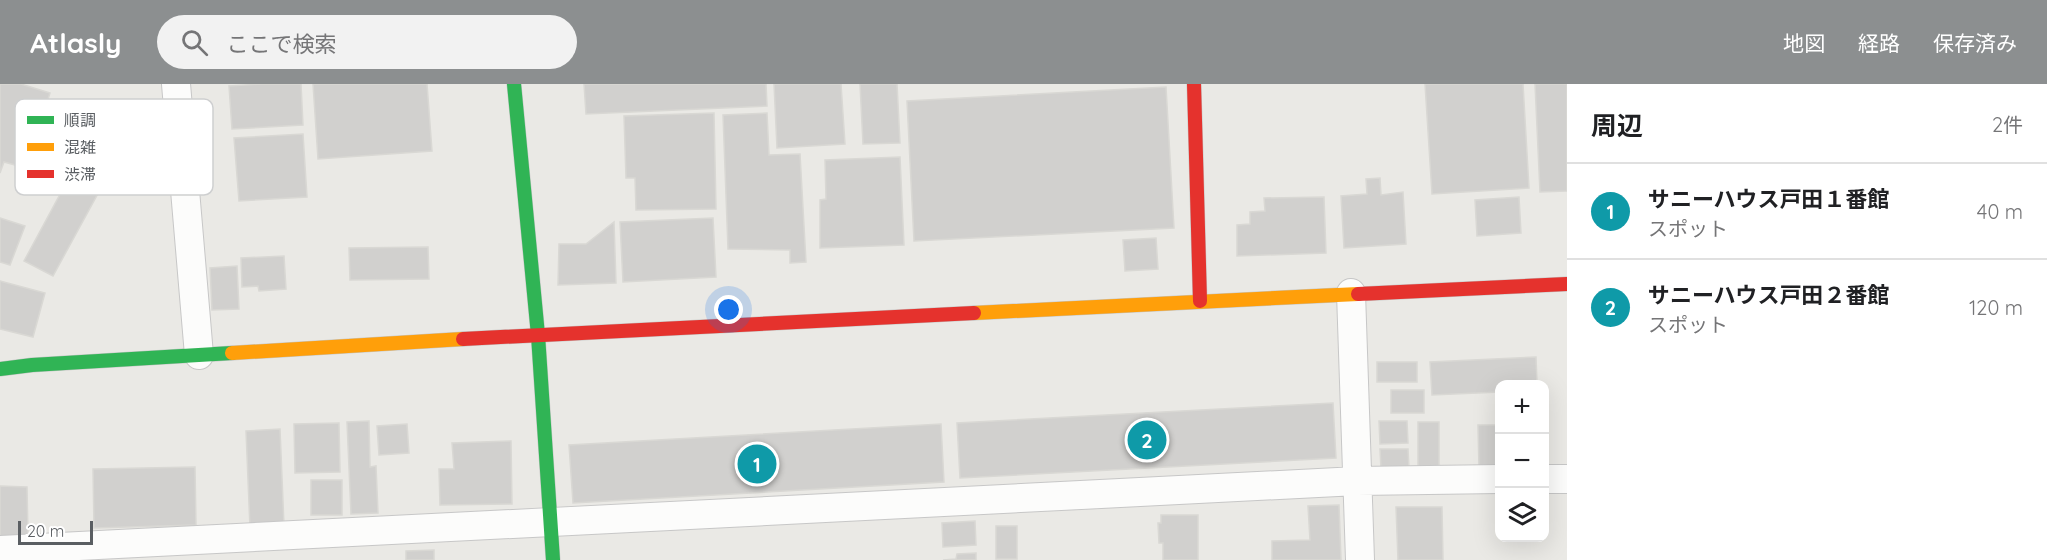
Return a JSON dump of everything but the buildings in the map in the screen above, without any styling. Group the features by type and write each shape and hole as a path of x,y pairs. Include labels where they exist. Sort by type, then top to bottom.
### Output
{"street":[{"path":"176,84 177,99"},
{"path":"514,84 538,335 553,560"},
{"path":"1194,84 1200,301"},
{"path":"186,195 200,355"},
{"path":"0,369 32,365 538,335 1567,284"},
{"path":"1351,293 1360,560"},
{"path":"0,550 1357,481 1495,479"},
{"path":"1549,479 1567,479"}],"traffic: fast":[{"path":"514,84 538,335 553,560"},
{"path":"0,369 232,353"}],"traffic: slow":[{"path":"974,313 1358,294"},
{"path":"232,353 463,339"}],"traffic: jam":[{"path":"1194,84 1200,301"},
{"path":"1358,294 1567,284"},
{"path":"463,339 974,313"}],"place":[{"name":"サニーハウス戸田２番館","path":"1147,440"},
{"name":"サニーハウス戸田１番館","path":"757,464"}]}
